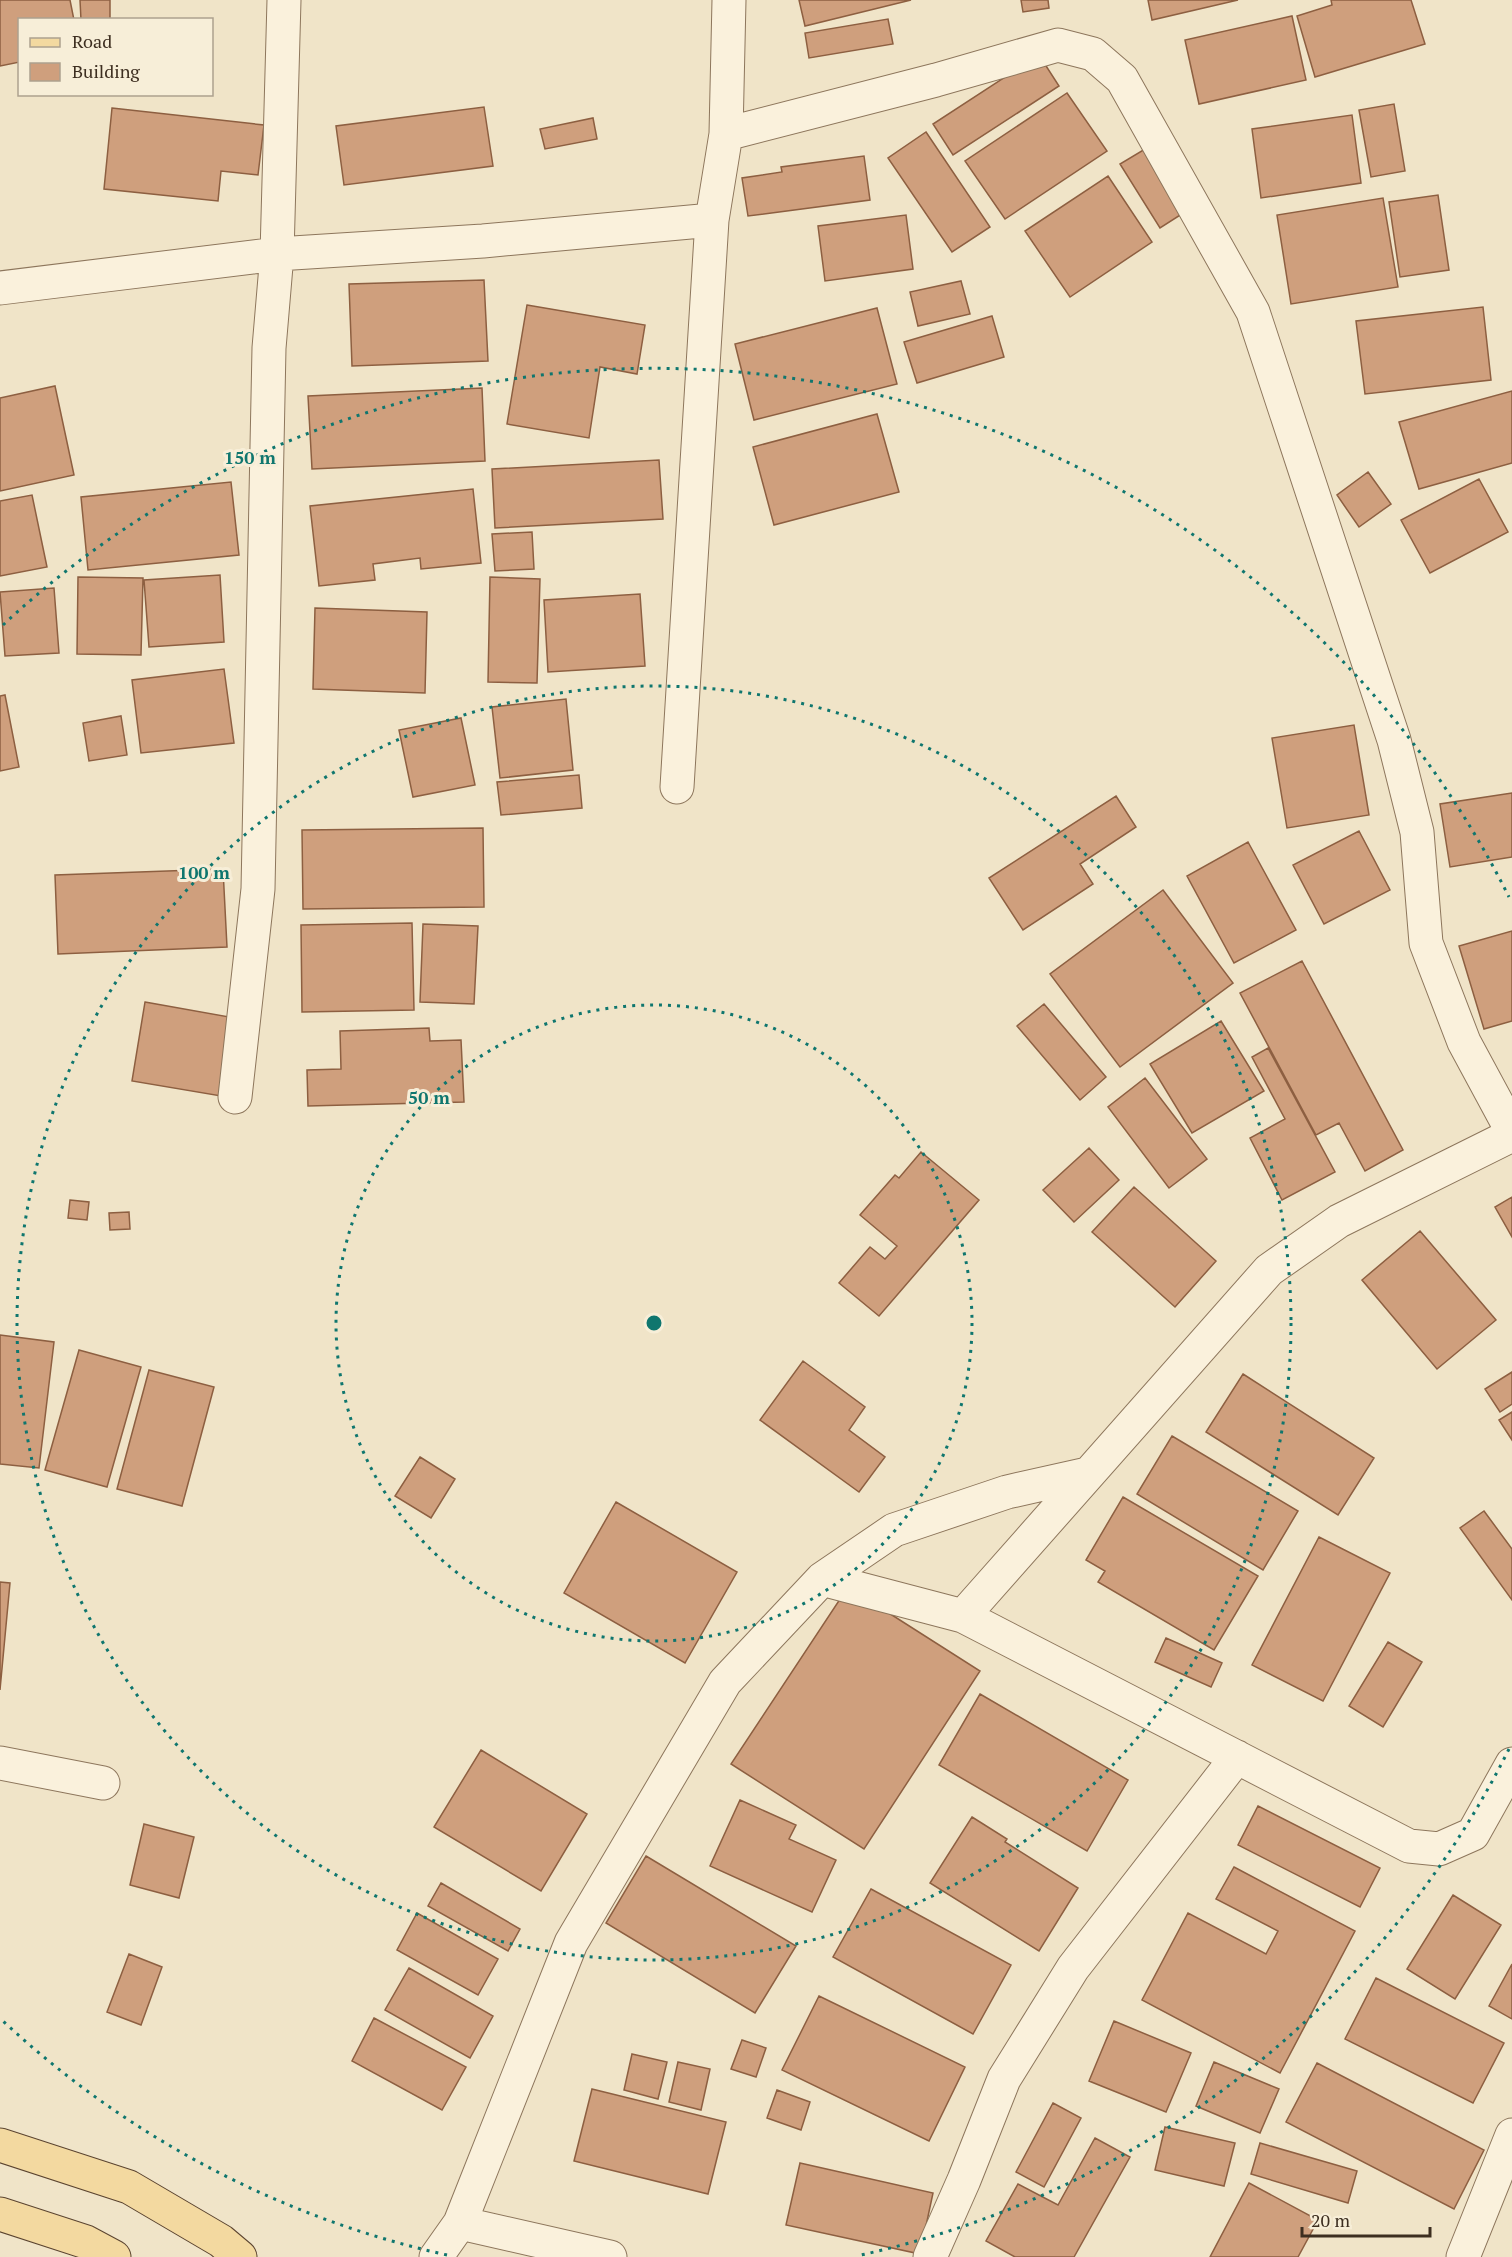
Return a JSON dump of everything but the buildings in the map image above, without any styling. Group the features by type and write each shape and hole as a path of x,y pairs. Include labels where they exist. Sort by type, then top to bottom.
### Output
{"main road":[{"path":"0,2145 129,2187 221,2241 240,2257"},
{"path":"0,2214 86,2242 114,2257"}],"street":[{"path":"235,1097 258,889 269,348 277,254 284,0"},
{"path":"677,787 712,220 726,134 729,0"},
{"path":"726,134 936,80 1058,45 1093,54 1122,79 1253,312 1394,740 1417,832 1426,943 1464,1042 1512,1133 1339,1221 1269,1270 963,1616"},
{"path":"0,288 277,254 483,241 712,220"},
{"path":"436,2257 460,2223 571,1943 724,1682 822,1579 894,1530 1007,1492 1087,1474"},
{"path":"822,1579 963,1616 1409,1846 1439,1849 1473,1834 1512,1764"},
{"path":"930,2257 964,2180 1004,2079 1073,1968 1237,1757"},
{"path":"0,1763 103,1783"},
{"path":"1463,2257 1512,2135"},
{"path":"460,2223 610,2257"}]}
